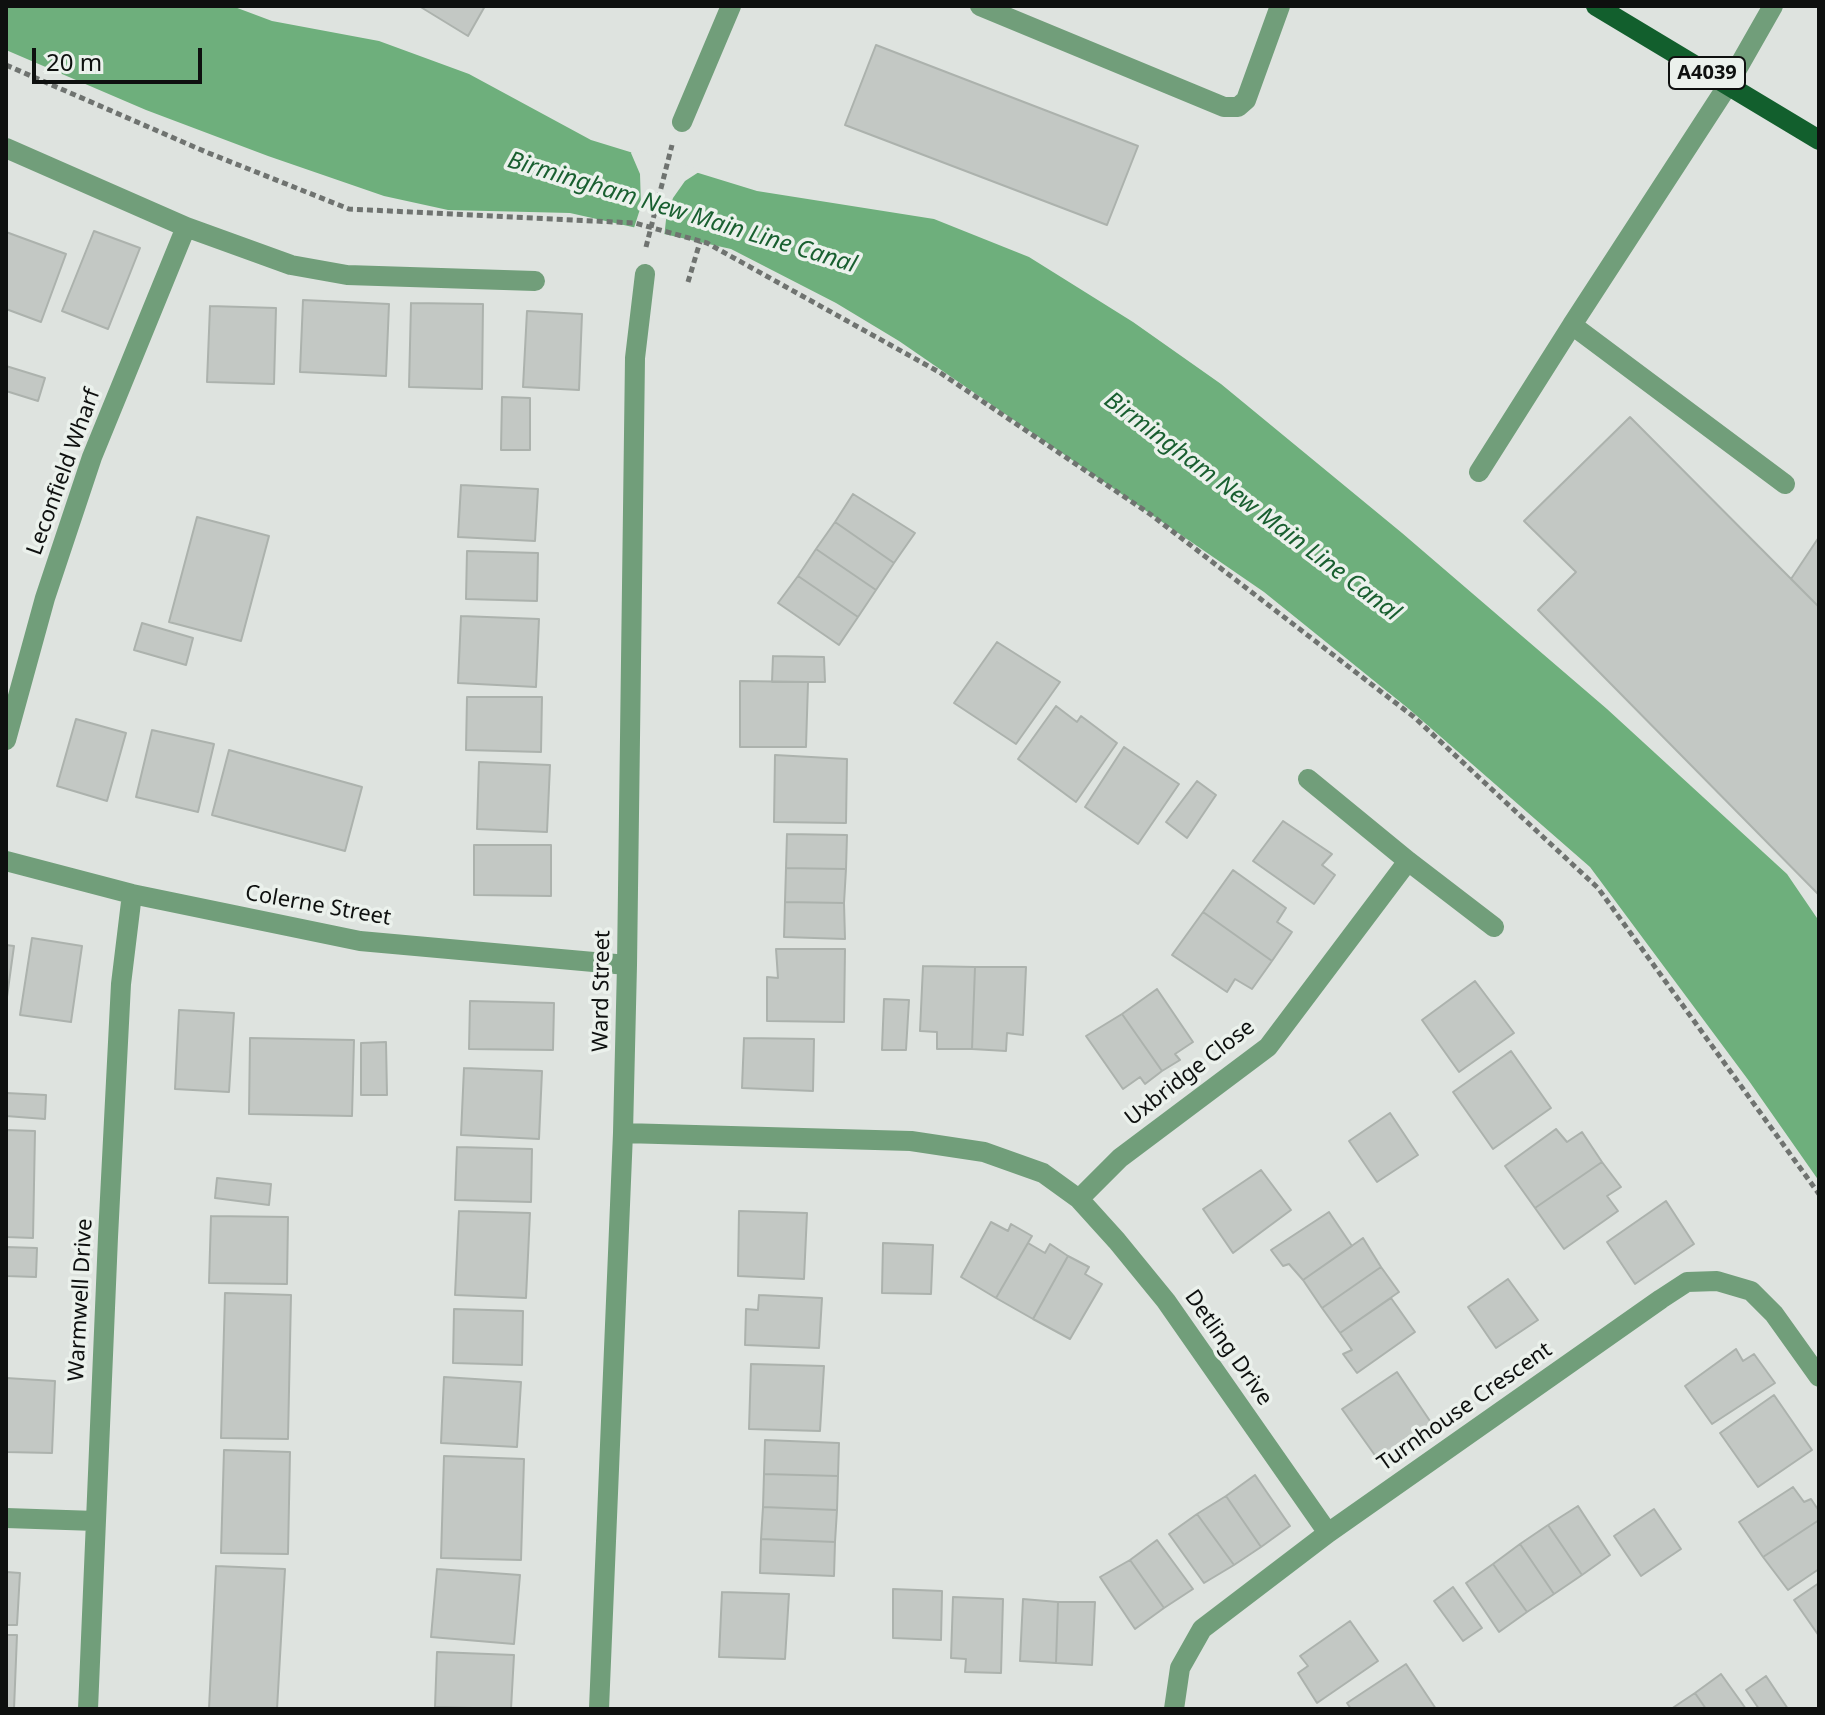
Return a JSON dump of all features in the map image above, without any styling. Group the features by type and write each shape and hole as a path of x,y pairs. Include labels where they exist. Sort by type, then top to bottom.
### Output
{"main road":[{"name":"A4039","path":"1596,6 1819,140"}],"street":[{"path":"682,122 731,6"},
{"path":"980,6 1224,107 1238,107 1246,100 1280,6"},
{"path":"1479,472 1728,85 1773,6"},
{"path":"6,148 186,227 291,265 347,275 535,281"},
{"name":"Leconfield Wharf","path":"6,740 45,598 92,457 186,227"},
{"name":"Ward Street","path":"599,1709 623,1133 635,358 645,274"},
{"path":"1572,325 1785,484"},
{"path":"1308,779 1494,927"},
{"name":"Colerne Street","path":"6,861 132,894 360,941 627,965"},
{"name":"Uxbridge Close","path":"1079,1199 1120,1158 1268,1047 1408,861"},
{"name":"Warmwell Drive","path":"88,1709 121,984 132,894"},
{"name":"Detling Drive","path":"623,1133 911,1141 984,1152 1043,1173 1079,1199 1166,1301 1328,1533"},
{"name":"Turnhouse Crescent","path":"1174,1709 1180,1668 1202,1629 1328,1533 1687,1282 1717,1281 1751,1291 1774,1314 1819,1377"},
{"path":"6,1518 96,1521"}],"path":[{"path":"6,65 206,152 349,209 635,223 707,243 939,372 1150,514 1414,717 1598,888 1819,1194"},
{"path":"646,247 672,145"},
{"path":"687,283 700,242"}],"water":[{"name":"Birmingham New Main Line Canal","path":"6,6 232,6 272,21 379,41 469,74 591,140 757,191 934,219 1029,257 1133,322 1221,384 1402,533 1607,709 1787,874 1819,921 1819,1181 1590,867 1409,709 1264,592 899,341 836,303 731,249 570,213 448,210 384,196 268,156 146,110 6,50"}],"pier":[{"path":"633,149 702,170 685,181 673,198 664,238 633,231 641,206 640,174 631,153"}],"building":[{"path":"419,6 485,6 468,36"},
{"path":"876,45 1138,146 1107,225 845,125"},
{"path":"94,231 140,248 108,329 62,311"},
{"path":"6,232 66,254 41,322 6,309"},
{"path":"303,300 389,304 386,376 300,372"},
{"path":"411,303 483,304 482,389 409,387"},
{"path":"210,306 276,308 274,384 207,382"},
{"path":"527,311 582,314 579,390 523,387"},
{"path":"6,366 45,378 38,401 6,391"},
{"path":"502,397 530,398 530,450 501,450"},
{"path":"1630,417 1819,607 1819,895 1538,610 1576,572 1524,521"},
{"path":"461,485 538,489 535,541 458,537"},
{"path":"853,494 915,533 894,563 835,522"},
{"path":"197,517 269,536 241,641 169,622"},
{"path":"835,522 894,563 876,590 816,549"},
{"path":"1819,537 1819,607 1791,579"},
{"path":"816,549 876,590 858,617 798,576"},
{"path":"467,551 538,553 537,601 466,599"},
{"path":"798,576 858,617 839,645 778,603"},
{"path":"461,616 539,619 536,687 458,683"},
{"path":"142,623 193,638 186,665 134,650"},
{"path":"997,642 1060,682 1016,744 954,703"},
{"path":"773,656 824,657 825,682 772,682"},
{"path":"740,681 808,682 806,747 740,747"},
{"path":"467,697 542,697 541,752 466,750"},
{"path":"1056,706 1077,722 1081,716 1117,743 1076,802 1018,759"},
{"path":"76,719 126,733 107,801 57,786"},
{"path":"152,730 214,744 198,812 136,797"},
{"path":"1124,747 1179,784 1138,844 1085,807"},
{"path":"229,750 362,787 345,851 212,815"},
{"path":"775,755 847,759 846,823 774,822"},
{"path":"479,762 550,765 547,832 477,829"},
{"path":"1197,781 1216,795 1187,838 1166,822"},
{"path":"1283,821 1332,854 1322,865 1335,875 1314,904 1253,861"},
{"path":"787,834 847,835 846,869 786,868"},
{"path":"474,845 551,845 551,896 474,895"},
{"path":"786,868 846,869 844,903 785,902"},
{"path":"1233,870 1286,908 1277,922 1292,932 1272,961 1203,912"},
{"path":"785,902 844,903 845,939 784,937"},
{"path":"1203,912 1272,961 1252,989 1235,979 1227,992 1172,955"},
{"path":"32,938 82,946 71,1022 20,1015"},
{"path":"6,945 14,946 6,1004"},
{"path":"776,949 845,949 844,1022 767,1021 767,977 778,978"},
{"path":"923,966 975,967 972,1049 937,1049 937,1032 920,1031"},
{"path":"975,967 1026,967 1023,1035 1007,1033 1006,1051 972,1049"},
{"path":"1475,981 1514,1033 1459,1072 1422,1020"},
{"path":"1157,989 1193,1042 1175,1054 1180,1060 1162,1071 1122,1014"},
{"path":"884,999 909,1000 906,1050 882,1050"},
{"path":"470,1001 554,1003 553,1050 469,1049"},
{"path":"179,1010 234,1013 229,1092 175,1089"},
{"path":"1122,1014 1162,1071 1145,1084 1140,1077 1123,1089 1086,1036"},
{"path":"250,1038 354,1040 352,1116 249,1114"},
{"path":"744,1038 814,1039 813,1091 742,1088"},
{"path":"386,1042 387,1095 361,1095 361,1043"},
{"path":"1511,1051 1551,1108 1493,1149 1453,1092"},
{"path":"464,1068 542,1071 539,1139 461,1135"},
{"path":"6,1093 46,1095 45,1119 6,1116"},
{"path":"1390,1113 1418,1155 1377,1182 1349,1141"},
{"path":"1556,1129 1567,1142 1582,1132 1602,1162 1535,1208 1505,1166"},
{"path":"6,1130 35,1131 33,1238 6,1237"},
{"path":"457,1147 532,1149 531,1202 455,1200"},
{"path":"1602,1162 1621,1187 1607,1196 1618,1211 1564,1249 1535,1208"},
{"path":"1261,1170 1291,1210 1233,1253 1203,1209"},
{"path":"217,1178 271,1184 269,1205 215,1198"},
{"path":"1666,1201 1694,1244 1635,1284 1607,1242"},
{"path":"459,1211 530,1213 526,1298 455,1295"},
{"path":"739,1211 807,1213 804,1279 738,1276"},
{"path":"1329,1212 1352,1246 1303,1280 1289,1264 1283,1266 1271,1250"},
{"path":"211,1216 288,1217 287,1284 209,1283"},
{"path":"991,1222 1008,1231 1011,1224 1032,1236 996,1298 961,1277"},
{"path":"1363,1238 1381,1267 1322,1308 1303,1280"},
{"path":"883,1243 933,1245 931,1294 882,1293"},
{"path":"1028,1243 1045,1253 1050,1244 1068,1256 1033,1319 996,1298"},
{"path":"6,1247 37,1248 36,1277 6,1276"},
{"path":"1068,1256 1089,1267 1085,1274 1102,1284 1070,1339 1033,1319"},
{"path":"1381,1267 1399,1292 1340,1333 1322,1308"},
{"path":"1508,1279 1538,1320 1496,1348 1468,1307"},
{"path":"225,1293 291,1295 288,1439 221,1438"},
{"path":"759,1295 822,1298 819,1348 745,1345 746,1309 758,1310"},
{"path":"1391,1298 1415,1332 1357,1373 1343,1354 1352,1350 1340,1333"},
{"path":"454,1309 523,1311 522,1365 453,1363"},
{"path":"1736,1349 1743,1361 1754,1354 1775,1383 1712,1424 1685,1386"},
{"path":"751,1364 824,1366 820,1431 749,1429"},
{"path":"1397,1372 1432,1424 1379,1461 1342,1409"},
{"path":"444,1377 521,1382 517,1447 441,1443"},
{"path":"6,1378 55,1381 52,1453 6,1452"},
{"path":"1774,1395 1812,1450 1758,1487 1720,1433"},
{"path":"765,1440 839,1443 838,1476 764,1474"},
{"path":"224,1450 290,1452 288,1554 221,1553"},
{"path":"444,1456 524,1459 521,1560 441,1558"},
{"path":"764,1474 838,1476 837,1510 763,1507"},
{"path":"1255,1475 1290,1526 1261,1547 1226,1496"},
{"path":"1793,1487 1804,1502 1811,1499 1819,1511 1819,1520 1763,1557 1739,1522"},
{"path":"1226,1496 1261,1547 1234,1565 1197,1514"},
{"path":"1578,1506 1610,1555 1582,1575 1548,1525"},
{"path":"763,1507 837,1510 835,1542 761,1539"},
{"path":"1654,1509 1681,1549 1641,1576 1614,1536"},
{"path":"1197,1514 1234,1565 1204,1583 1169,1534"},
{"path":"1819,1520 1819,1569 1788,1590 1763,1557"},
{"path":"1548,1525 1582,1575 1554,1594 1520,1544"},
{"path":"761,1539 835,1542 834,1576 760,1573"},
{"path":"1157,1540 1193,1589 1164,1608 1130,1560"},
{"path":"1520,1544 1554,1594 1527,1612 1493,1564"},
{"path":"1130,1560 1164,1608 1135,1629 1100,1577"},
{"path":"1493,1564 1527,1612 1499,1632 1466,1583"},
{"path":"216,1566 285,1569 277,1709 209,1709"},
{"path":"437,1569 520,1575 514,1644 431,1637"},
{"path":"6,1572 20,1573 17,1625 6,1625"},
{"path":"1819,1583 1819,1636 1794,1600"},
{"path":"1453,1587 1482,1628 1463,1641 1434,1601"},
{"path":"893,1589 942,1591 941,1640 893,1638"},
{"path":"722,1592 789,1594 785,1659 719,1657"},
{"path":"953,1597 1003,1599 1001,1673 965,1672 966,1659 951,1658"},
{"path":"1023,1599 1058,1602 1056,1663 1020,1661"},
{"path":"1058,1602 1095,1602 1092,1665 1056,1663"},
{"path":"1350,1621 1378,1661 1317,1703 1298,1673 1308,1666 1300,1656"},
{"path":"6,1635 17,1635 14,1709 6,1709"},
{"path":"437,1652 514,1655 511,1709 435,1707"},
{"path":"1406,1664 1436,1709 1351,1709 1347,1703"},
{"path":"1721,1674 1746,1709 1706,1709 1695,1693"},
{"path":"1766,1676 1788,1709 1759,1709 1746,1690"},
{"path":"1695,1693 1706,1709 1671,1709"}]}
